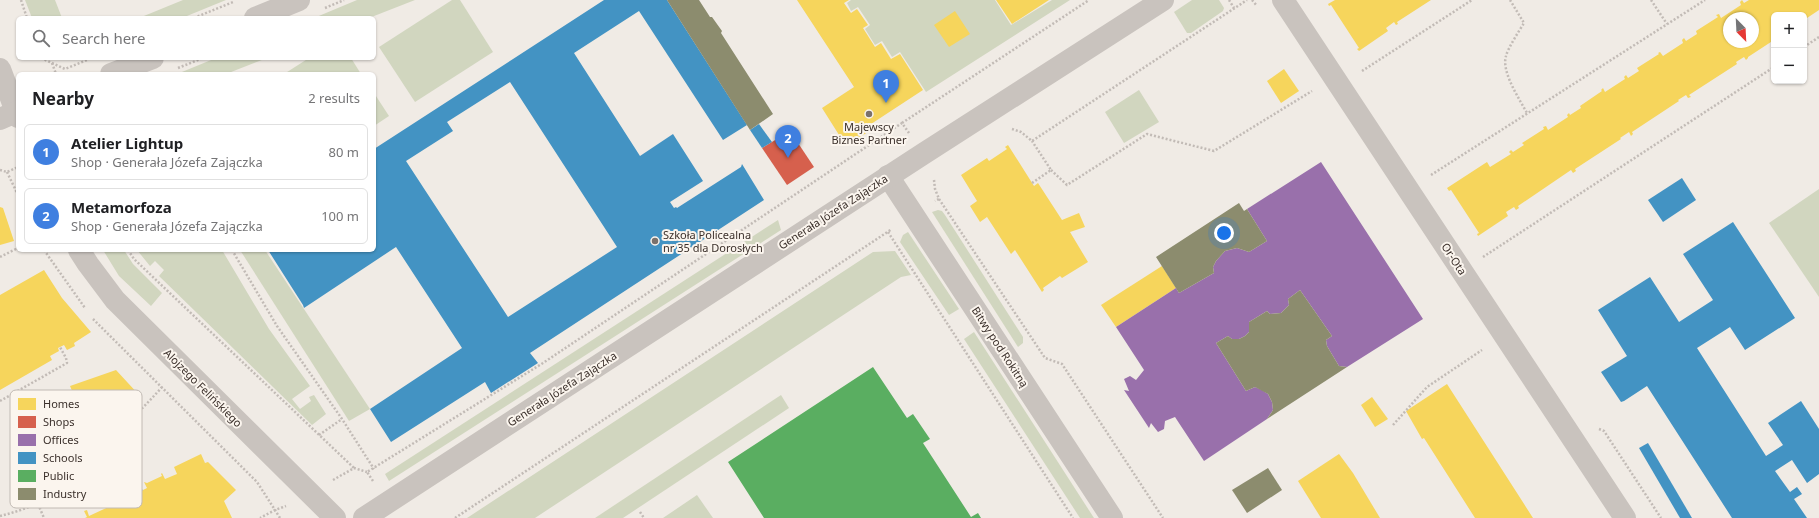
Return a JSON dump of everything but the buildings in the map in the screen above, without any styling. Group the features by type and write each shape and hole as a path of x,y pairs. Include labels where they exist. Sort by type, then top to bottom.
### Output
{"street":[{"path":"260,16 300,0"},
{"name":"Generała Józefa Zajączka","path":"364,518 888,176 1163,0"},
{"name":"Or-Ota","path":"1283,0 1625,518"},
{"path":"116,72 148,60"},
{"path":"0,69 13,115"},
{"name":"Bitwy pod Rokitną","path":"888,176 1112,518"},
{"name":"Alojzego Felińskiego","path":"80,252 115,300 335,518"}],"path":[{"path":"21,0 26,16"},
{"path":"199,16 239,0"},
{"path":"1229,0 1234,8"},
{"path":"1032,141 1247,0"},
{"path":"1361,72 1472,0"},
{"path":"1510,0 1524,22 1505,56 1506,67 1508,78 1528,114"},
{"path":"1651,0 1667,24"},
{"path":"1429,176 1705,0"},
{"path":"367,472 543,363 1087,1"},
{"path":"1807,45 1819,37"},
{"path":"45,60 66,69 88,60"},
{"path":"171,71 199,60"},
{"path":"52,63 55,72"},
{"path":"1490,252 1771,69"},
{"path":"1011,129 1021,132 1032,141 1051,170 1067,185 1147,134 1214,151 1308,93"},
{"path":"902,123 936,176 933,181 939,199 1045,358 1062,364 1163,518"},
{"path":"0,170 7,172 16,168"},
{"path":"1032,183 1051,170"},
{"path":"7,172 16,191"},
{"path":"455,518 939,199"},
{"path":"888,232 1073,518"},
{"path":"0,257 16,249"},
{"path":"129,252 134,259 354,468 367,472 376,484"},
{"path":"233,252 277,326 342,419 374,469"},
{"path":"19,390 67,363 60,347"},
{"path":"1393,425 1427,387 1479,352"},
{"path":"142,409 162,388"},
{"path":"0,401 10,395"},
{"path":"319,435 342,419"},
{"path":"332,480 354,468"},
{"path":"280,518 275,510 288,505"},
{"path":"0,516 29,508"},
{"path":"40,508 44,518"},
{"path":"640,512 644,518"}],"green space":[{"path":"25,0 55,0 61,16 31,16"},
{"path":"183,0 226,0 187,16 144,16"},
{"path":"357,0 415,0 374,16 319,16"},
{"path":"452,0 460,0 493,52 415,102 379,47"},
{"path":"851,0 995,0 1011,25 1052,0 1070,0 926,92 900,52 892,57 882,41 875,45 865,29 870,25 858,7 851,11 847,3"},
{"path":"1192,0 1219,0 1224,8 1223,11 1191,33 1187,33 1174,12"},
{"path":"211,60 262,60 231,72 182,72"},
{"path":"306,60 352,60 360,72 287,72"},
{"path":"1139,90 1159,122 1124,143 1105,112"},
{"path":"376,96 389,116 376,125"},
{"path":"1819,189 1819,297 1769,223"},
{"path":"938,210 942,211 945,215 1023,337 1023,343 1018,347 932,212"},
{"path":"778,220 781,230 389,481 385,474"},
{"path":"908,232 959,309 949,315 900,242 903,235"},
{"path":"895,251 911,275 901,277 535,518 467,518 873,252"},
{"path":"104,252 125,252 133,264 162,293 151,306 119,276"},
{"path":"139,252 223,252 269,329 310,386 292,399 300,409 311,401 309,397 314,395 326,414 312,425 159,276 164,270 155,261 150,266"},
{"path":"241,252 266,252 370,409 349,421"},
{"path":"974,332 1094,518 1080,518 964,339"},
{"path":"781,395 789,408 623,518 595,518"},
{"path":"697,495 713,518 663,518"}],"place":[{"name":"Atelier Lightup","path":"886,103"},
{"name":"Majewscy Biznes Partner","path":"869,114"},
{"name":"Metamorfoza","path":"788,158"},
{"name":"Szkoła Policealna nr 35 dla Dorosłych","path":"655,241"}]}
